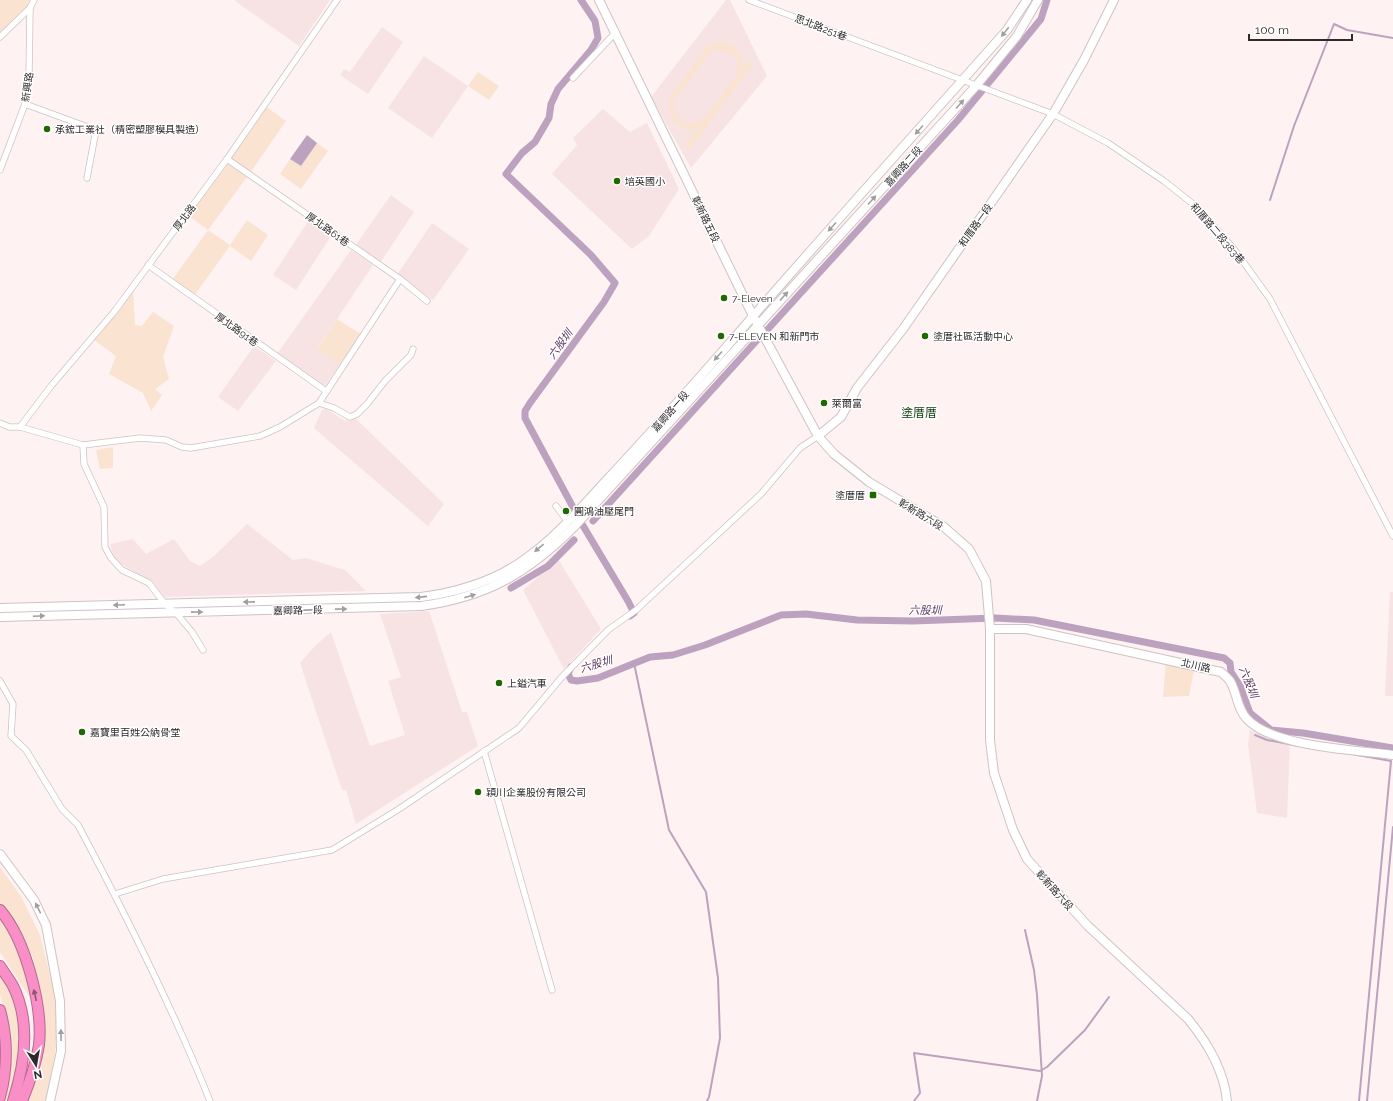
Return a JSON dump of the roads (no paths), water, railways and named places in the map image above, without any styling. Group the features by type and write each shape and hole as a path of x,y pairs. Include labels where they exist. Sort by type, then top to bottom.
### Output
{"highway":[{"path":"0,910 7,919 17,939 36,995 38,1046 29,1084 22,1101"},
{"path":"0,966 12,984 19,1001 25,1030 23,1056 13,1101"},
{"path":"0,1010 6,1040 7,1060 0,1096"}],"street":[{"name":"新興路","path":"0,170 25,104 29,75 30,8 34,0"},
{"name":"厚北路","path":"20,427 51,386 114,312 227,159 337,0"},
{"name":"彰新路五段","path":"600,0 753,316 818,436"},
{"name":"思北路251巷","path":"749,0 893,55"},
{"name":"嘉卿路二段","path":"753,316 1007,30 1027,0"},
{"name":"嘉卿路二段","path":"758,324 978,87 1017,36 1038,0"},
{"name":"和厝路一段","path":"818,436 841,417 858,388 903,329 1053,114 1084,60 1114,0"},
{"path":"0,37 30,8"},
{"path":"573,78 616,32"},
{"name":"和厝路二段383巷","path":"893,55 1053,114 1108,143 1164,181 1198,208 1234,249 1270,299 1393,536"},
{"path":"25,104 96,130 87,178"},
{"name":"厚北路61巷","path":"227,159 400,279 427,301"},
{"name":"厚北路91巷","path":"148,265 198,302 326,391"},
{"path":"0,423 9,427 20,427 83,445 140,438 166,440 182,448 191,448 246,440 260,436 280,427 319,403 400,279"},
{"name":"嘉卿路一段","path":"587,507 753,316"},
{"name":"嘉卿路一段","path":"587,507 758,324"},
{"path":"319,403 350,417 357,414 385,381 411,355 413,349"},
{"path":"115,894 163,879 332,850 399,809 519,728 580,658 608,630 628,614 636,610 761,494 800,448 818,436"},
{"name":"彰新路六段","path":"818,436 834,454 863,478 944,527 969,548 986,581 990,629 990,740 994,773 1013,830 1027,859 1088,926 1188,1018 1202,1035 1212,1053 1224,1085 1227,1101"},
{"path":"83,445 84,464 104,507 105,547 111,558 122,570 149,583 165,604 176,613 192,632 203,650"},
{"path":"556,506 571,525 587,507"},
{"name":"嘉卿路一段","path":"0,608 393,599 437,595 461,589 494,577 525,560 571,525"},
{"name":"嘉卿路一段","path":"0,618 421,606 446,602 479,593 511,578 534,564 571,525"},
{"name":"北川路","path":"990,629 1026,629 1221,672 1230,681 1241,710 1247,719 1268,734 1286,740 1393,755"},
{"path":"0,681 13,704 11,736 26,750 62,809 78,825 115,894 183,1038 210,1101"},
{"path":"484,751 552,990"},
{"path":"0,854 34,900 46,925 60,1000 61,1051 50,1101"}],"waterway":[{"name":"六股圳","path":"581,0 595,21 598,38 591,50 558,89 551,104 549,118 535,142 522,153 506,174 591,255 615,283 604,302 530,403 525,411 525,418 582,524 628,601 634,613 630,616"},
{"path":"768,329 958,120 1041,19 1047,0"},
{"path":"1270,200 1294,126 1334,24 1347,30 1393,38"},
{"path":"593,521 759,338"},
{"path":"511,588 548,566 574,540"},
{"name":"六股圳","path":"571,667 568,674 571,680 577,681 598,678 650,657 673,655 705,645 781,615 806,614 857,620 913,621 995,618 1034,620 1224,658 1230,663 1231,672 1240,686 1250,713 1271,730 1303,733 1393,748"},
{"path":"634,663 669,830 706,892 718,978 720,1038 707,1101"},
{"path":"1255,735 1267,740 1300,746"},
{"path":"1352,754 1391,761 1359,1101"},
{"path":"1367,1101 1393,827"},
{"path":"1025,930 1034,970 1037,995 1042,1076 1037,1101"},
{"path":"914,1101 920,1093 914,1053 1040,1071 1047,1067 1085,1030 1109,997"}],"place":[{"name":"承鋐工業社（精密塑膠模具製造）","path":"47,129"},
{"name":"培英國小","path":"617,181"},
{"name":"7-Eleven","path":"724,298"},
{"name":"7-ELEVEN 和新門市","path":"721,336"},
{"name":"塗厝社區活動中心","path":"925,336"},
{"name":"萊爾富","path":"824,403"},
{"name":"塗厝厝","path":"873,495"},
{"name":"圓鴻油壓尾門","path":"566,511"},
{"name":"上鎰汽車","path":"499,683"},
{"name":"嘉寶里百姓公納骨堂","path":"82,732"},
{"name":"穎川企業股份有限公司","path":"478,792"}],"district":[{"name":"塗厝厝","path":"919,413"}]}
